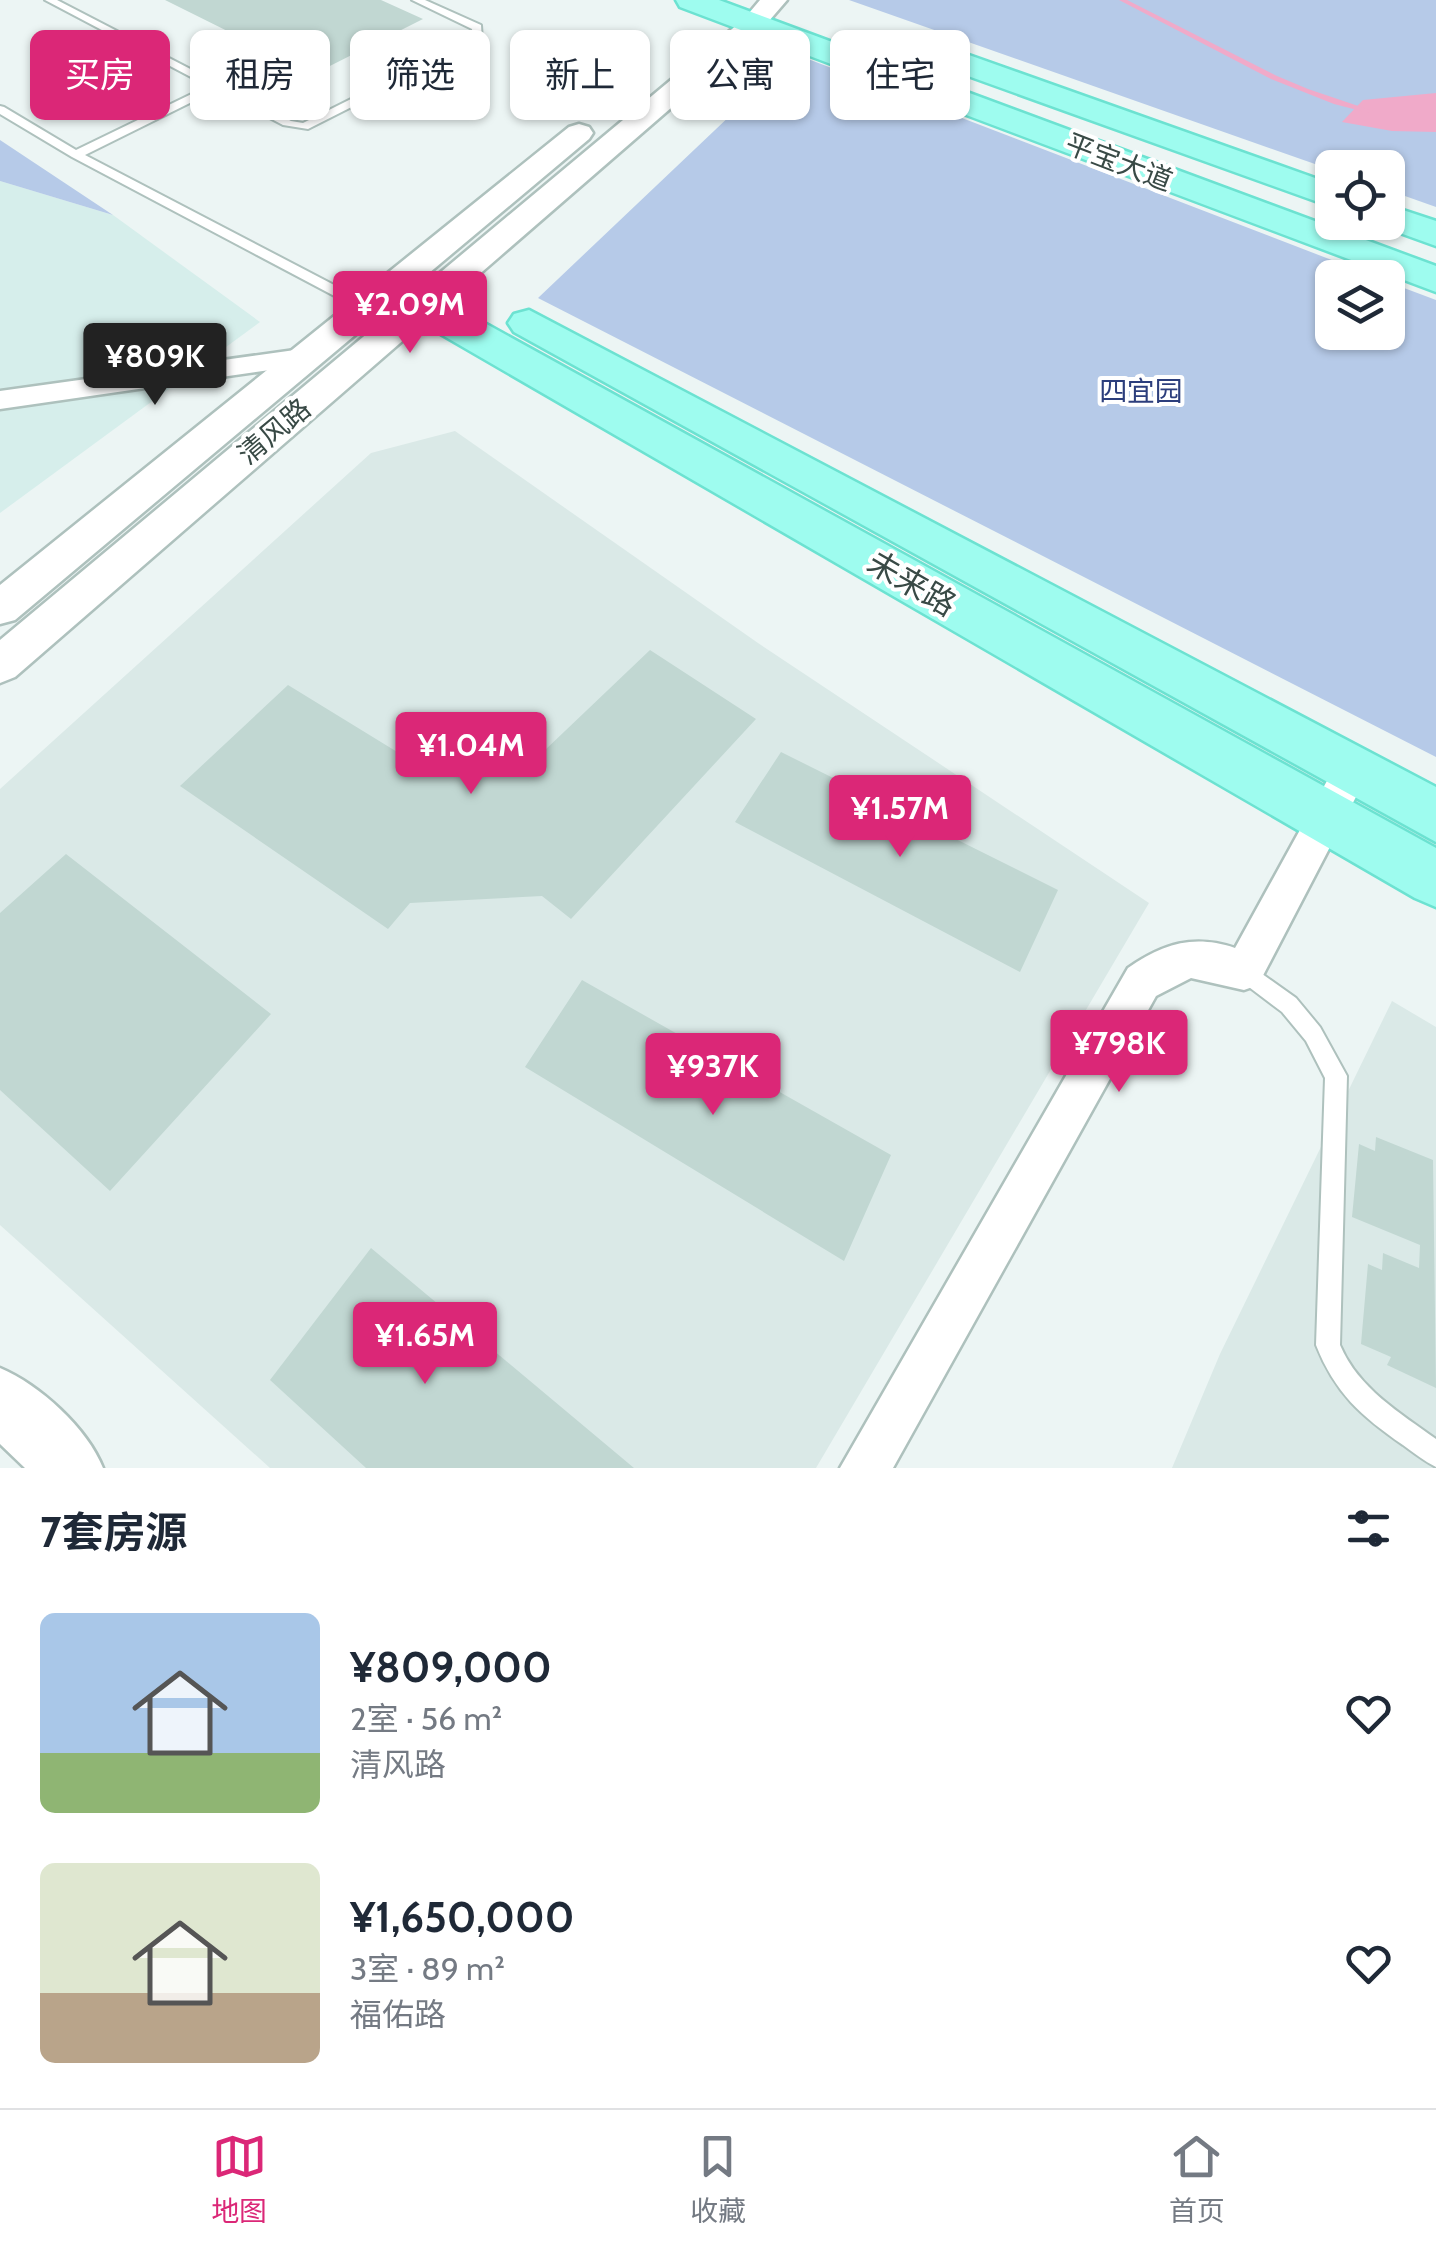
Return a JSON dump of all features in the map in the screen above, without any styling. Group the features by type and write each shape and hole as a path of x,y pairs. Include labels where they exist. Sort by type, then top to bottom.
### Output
{"main road":[{"name":"平宝大道","path":"691,0 769,7 1436,280"},
{"name":"平宝大道","path":"970,66 1315,190"},
{"path":"1405,222 1436,234"},
{"name":"未来路","path":"407,294 1352,770 1436,816"},
{"name":"未来路","path":"407,294 1436,879"}],"street":[{"name":"清风路","path":"0,665 407,294 769,7"},
{"name":"清风路","path":"0,608 302,358 407,294"},
{"path":"0,400 302,358"},
{"path":"865,1468 1142,982 1167,962 1188,958 1210,959 1244,971 1352,770"},
{"path":"0,1400 70,1468"}],"lane":[{"path":"50,0 190,73"},
{"path":"330,117 478,38 478,27 417,0"},
{"path":"76,155 190,99"},
{"path":"0,109 76,155 407,294"},
{"path":"281,120 313,126 324,120"},
{"path":"1244,971 1289,1005 1313,1034 1336,1076 1328,1345 1335,1370 1356,1393 1436,1454"}],"shaded area":[{"path":"1436,93 1436,132 1392,131 1342,122 1363,100"},
{"path":"0,181 113,215 260,322 0,513"},
{"path":"455,431 758,643 1149,903 816,1468 270,1468 0,1225 0,789 371,453"},
{"path":"1392,1001 1436,1027 1436,1468 1172,1468 1220,1354"}],"green space":[{"path":"849,0 1436,0 1436,207 1405,196 1405,150 1315,150 1315,164 970,43 970,30 934,30"},
{"name":"四宜园","path":"810,60 830,67 830,120 967,120 1332,260 1315,260 1315,350 1405,350 1405,288 1436,300 1436,757 538,298 725,120 810,120"},
{"path":"0,140 113,215 0,181"}],"building":[{"path":"165,0 381,0 423,19 401,30 350,30 350,56 330,66 330,30 225,30"},
{"path":"650,650 756,719 571,919 542,896 410,903 388,929 180,786 288,685 407,758 544,751"},
{"path":"781,752 1058,890 1020,972 735,822"},
{"path":"66,854 271,1014 110,1191 0,1090 0,913"},
{"path":"582,980 891,1155 844,1261 525,1067"},
{"path":"1376,1137 1433,1160 1436,1388 1387,1365 1391,1357 1361,1344 1368,1264 1382,1270 1383,1253 1419,1268 1420,1245 1352,1217 1359,1144 1375,1151"},
{"path":"371,1248 634,1468 366,1468 270,1380"}],"waterway":[{"path":"1122,0 1305,91 1369,111"}]}
